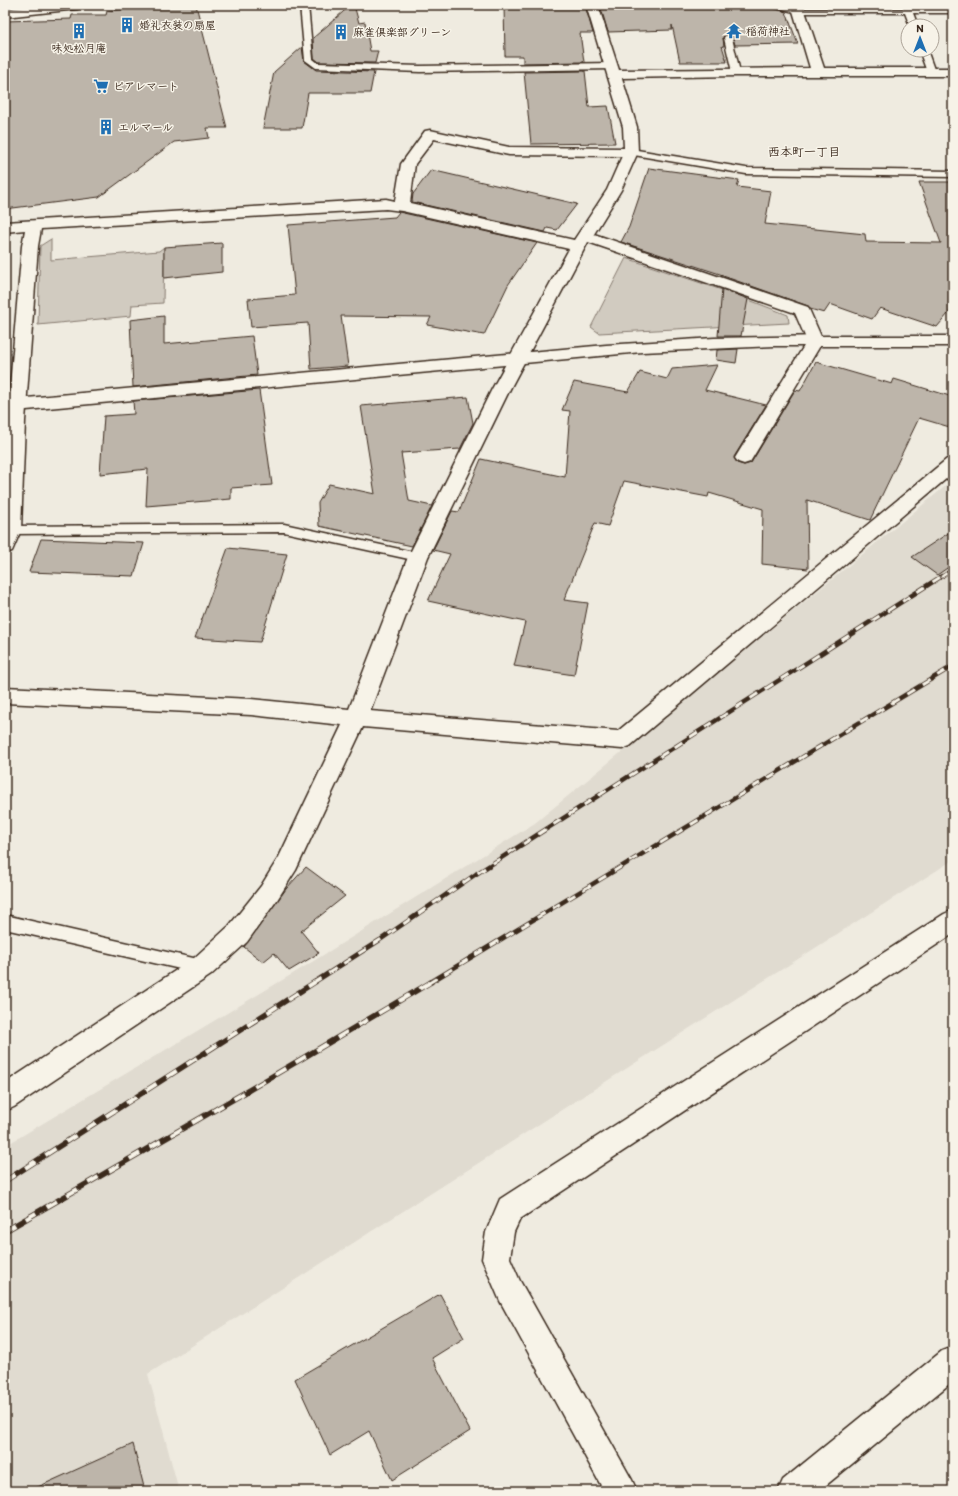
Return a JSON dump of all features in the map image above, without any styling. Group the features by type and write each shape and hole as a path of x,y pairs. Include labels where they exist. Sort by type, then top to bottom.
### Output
{"street":[{"path":"5,13 77,5"},
{"path":"5,1098 202,967 238,934 269,893 288,863 356,718 418,557 519,358 582,241 614,190 631,152 630,127 614,70 592,5"},
{"path":"799,11 818,71"},
{"path":"614,70 736,72 953,72"},
{"path":"402,206 408,164 430,134 509,151 631,152"},
{"path":"5,227 386,204 402,206 582,241 802,310 815,341"},
{"path":"8,538 12,405 30,246 34,225"},
{"path":"744,458 815,341"},
{"path":"12,405 519,358 688,345 815,341 953,341"},
{"path":"5,695 251,707 356,718 622,740 953,463"},
{"path":"621,1491 510,1291 496,1259 500,1232 510,1209 953,921"},
{"path":"794,1491 953,1362"}],"lane":[{"path":"304,5 309,60 316,65 420,69 614,70"},
{"path":"776,5 799,11 953,11"},
{"path":"908,11 911,18"},
{"path":"728,38 736,72"},
{"path":"926,58 931,72"},
{"path":"631,152 746,171 953,174"},
{"path":"8,538 284,528 418,557"},
{"path":"5,922 202,967"}],"shaded area":[{"path":"51,239 51,260 159,251 164,247 163,303 132,305 131,316 38,325 40,246"},
{"path":"626,258 728,292 788,315 789,323 599,333 591,327"},
{"path":"953,480 953,860 148,1374 179,1491 5,1491 5,1146 304,967 535,823"}],"building":[{"name":"エルマール","path":"165,5 196,5 227,128 207,128 209,138 174,142 99,197 5,209 5,21 71,19 72,15 106,15 107,11"},
{"path":"351,5 354,5 359,23 365,22 370,51 378,51 375,63 319,62 314,58 313,38"},
{"path":"504,5 585,5 593,33 580,33 584,62 523,63 523,56 505,56"},
{"path":"600,5 771,5 773,8 786,12 798,44 735,45 732,35 725,34 723,38 724,46 722,46 727,62 680,62 672,25 672,30 608,32"},
{"path":"302,47 304,61 316,70 374,72 370,93 308,93 302,128 263,128 274,72"},
{"path":"585,71 589,107 608,106 615,143 531,144 524,72"},
{"path":"649,168 739,180 737,187 771,191 765,224 865,234 866,242 941,243 919,182 953,182 953,308 937,327 880,308 872,319 830,304 824,313 723,275 621,242 629,227"},
{"path":"431,170 577,204 557,230 547,228 545,232 412,202 413,194"},
{"path":"399,212 537,243 508,285 484,335 427,325 431,317 341,316 348,366 311,369 308,323 251,327 248,299 295,295 288,225 395,217"},
{"path":"222,243 222,272 164,278 164,247"},
{"path":"722,289 748,299 741,336 718,336"},
{"path":"164,316 164,344 252,336 257,375 133,387 130,320"},
{"path":"738,349 736,363 716,360 717,350"},
{"path":"816,362 892,384 894,379 953,397 953,428 919,418 870,520 807,500 808,569 762,564 763,509 709,493 708,497 624,481 608,526 595,523 564,600 588,603 574,675 514,666 525,622 428,601 450,554 433,550 452,511 459,512 481,459 565,477 570,411 562,410 574,382 628,392 640,372 667,379 672,369 717,365 705,390 766,405 734,457 737,463 744,465 751,463 795,390 800,391"},
{"path":"259,390 272,485 231,488 231,499 146,506 148,469 100,474 104,416 134,414 133,401"},
{"path":"468,397 473,423 460,449 401,453 409,501 432,506 412,546 319,526 318,503 329,484 375,494 361,406"},
{"path":"953,530 953,564 937,575 912,557"},
{"path":"41,539 144,543 134,576 29,572"},
{"path":"228,548 287,554 260,642 195,638"},
{"path":"306,867 345,896 301,931 319,953 289,971 274,953 263,962 244,947 286,889"},
{"path":"440,1294 464,1338 432,1358 470,1431 392,1480 369,1431 330,1455 295,1379"},
{"path":"133,1444 145,1491 29,1491"}],"railway":[{"path":"941,577 953,569"},
{"path":"313,983 380,940 476,874 942,576"},
{"path":"429,983 953,666"},
{"path":"5,1181 315,982"},
{"path":"5,1231 244,1093 431,982"}],"place":[{"name":"婚礼衣装の扇屋","path":"127,25"},
{"name":"味処松月庵","path":"79,31"},
{"name":"稲荷神社","path":"734,31"},
{"name":"麻雀倶楽部グリーン","path":"341,32"},
{"name":"ピアレマート","path":"101,86"},
{"name":"エルマール","path":"106,127"}],"district":[{"name":"西本町一丁目","path":"804,152"}]}
